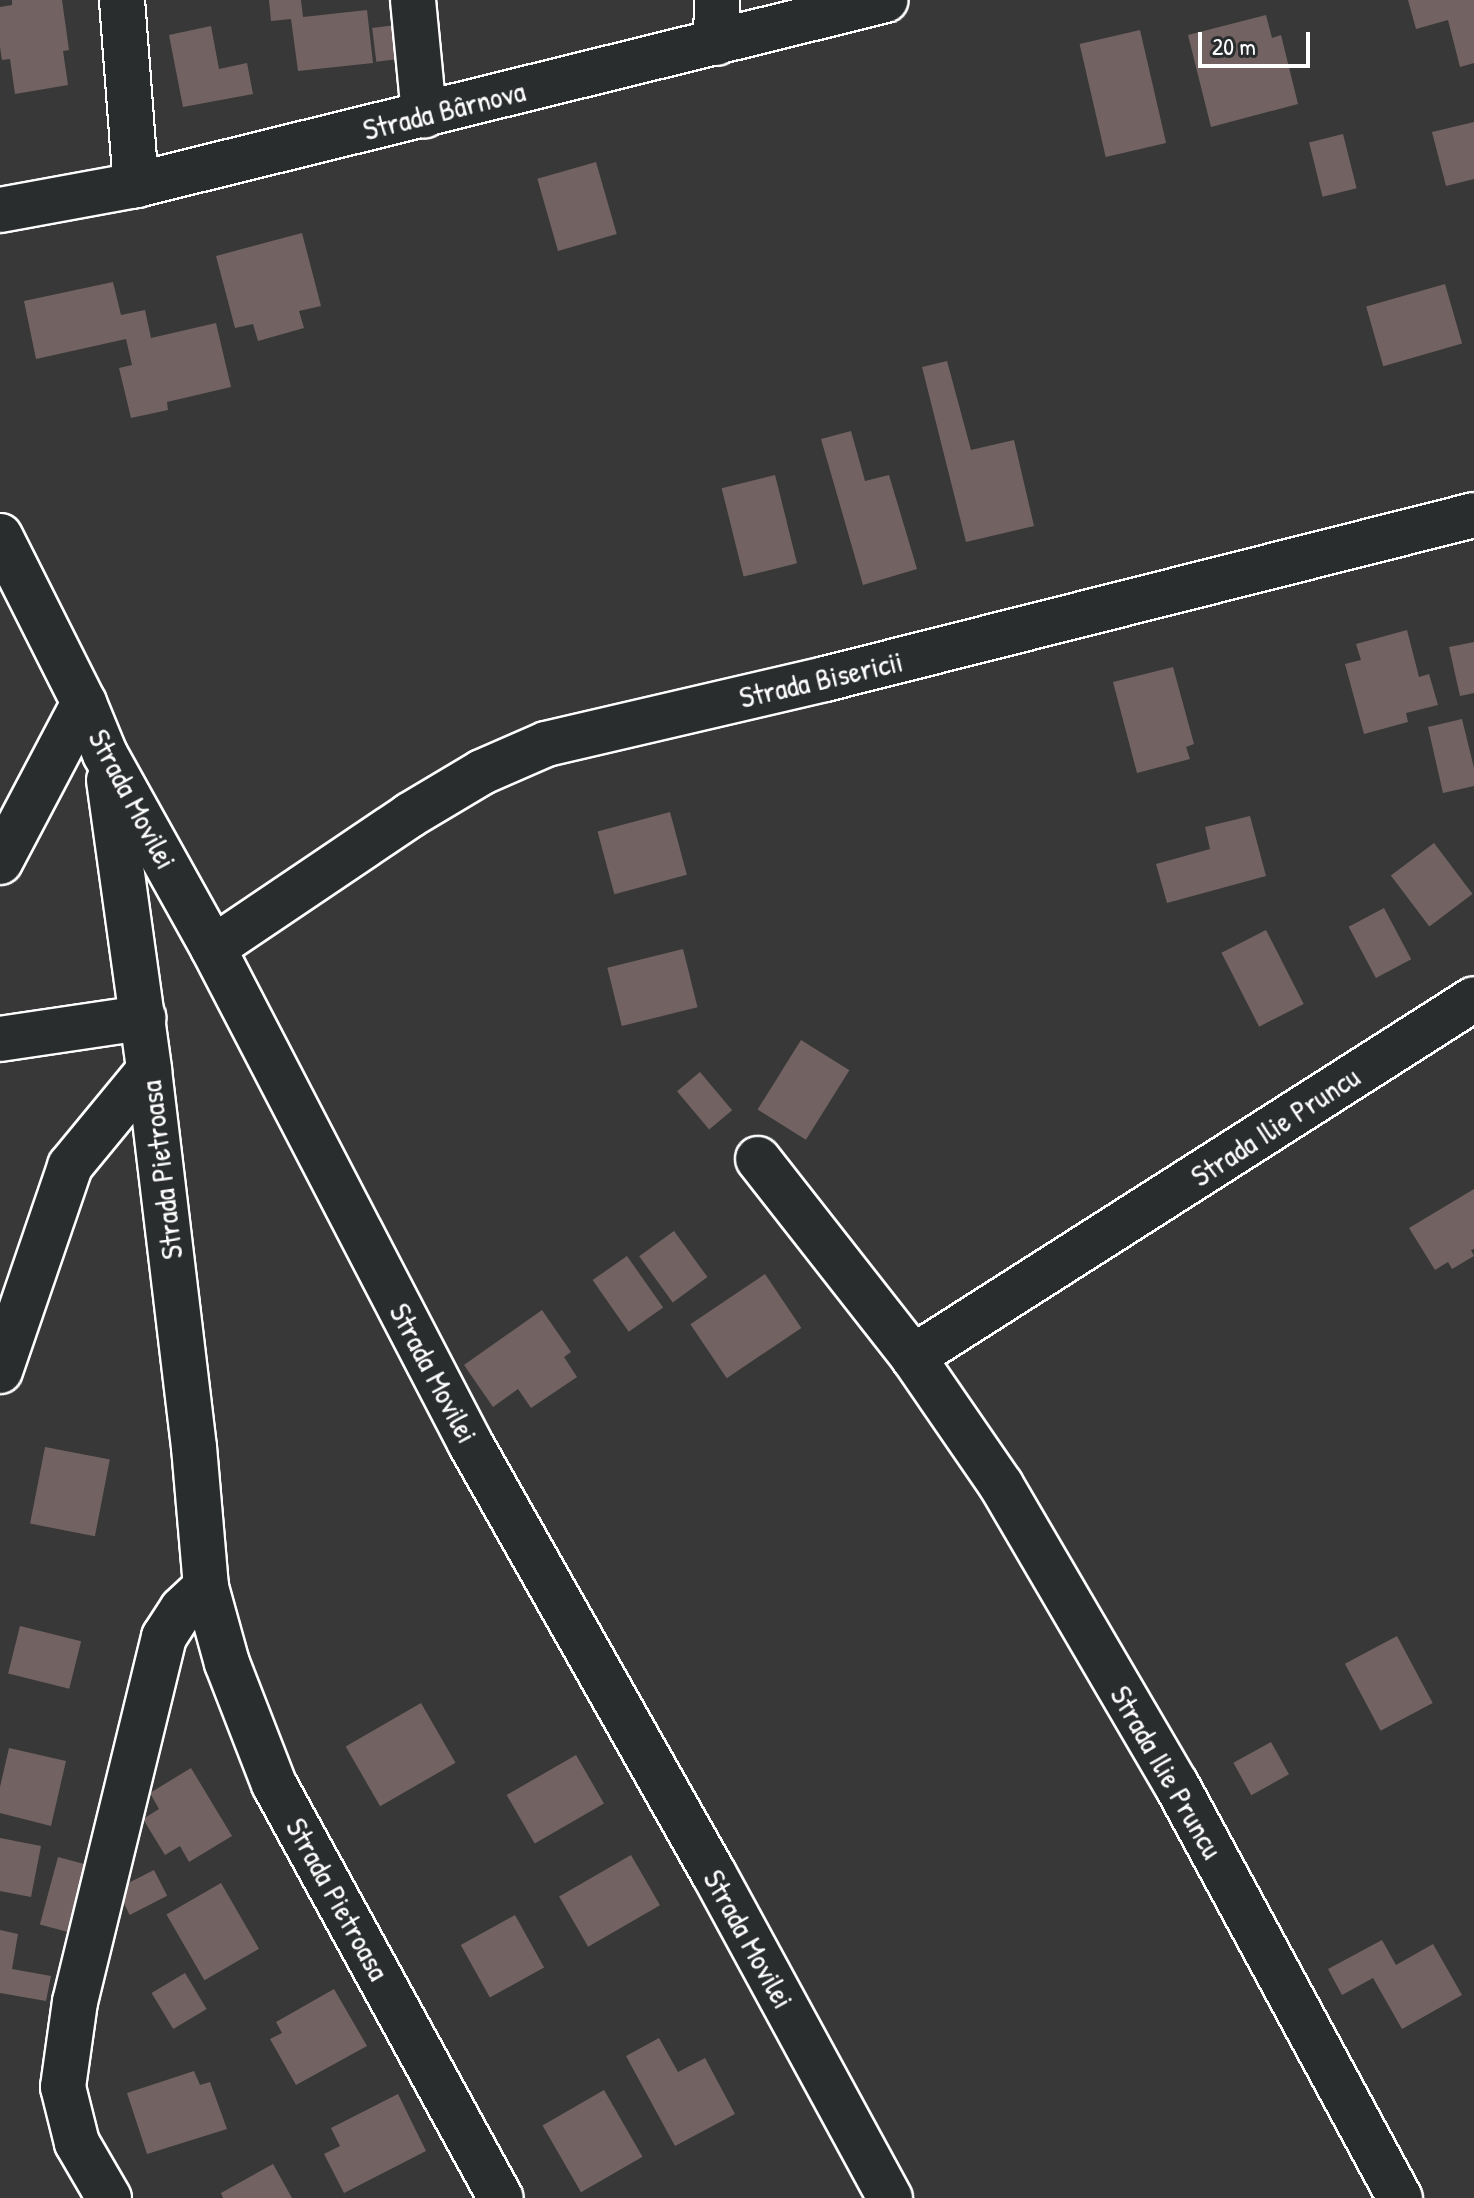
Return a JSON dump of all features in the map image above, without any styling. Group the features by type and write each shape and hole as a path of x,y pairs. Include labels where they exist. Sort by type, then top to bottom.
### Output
{"street":[{"path":"122,0 136,185"},
{"path":"413,0 424,115"},
{"path":"716,43 717,0"},
{"name":"Strada Bârnova","path":"0,210 136,185 886,0"},
{"name":"Strada Bisericii","path":"213,948 410,815 482,772 546,744 825,679 1474,515"},
{"name":"Strada Movilei","path":"0,536 84,703 105,754 213,948 470,1443 714,1874 890,2198"},
{"path":"0,862 84,703"},
{"name":"Strada Pietroasa","path":"105,754 143,1018 194,1447 206,1587 227,1663 274,1784 501,2198"},
{"name":"Strada Ilie Pruncu","path":"913,1357 1474,999"},
{"path":"0,1039 143,1018"},
{"path":"0,1371 70,1166 149,1070"},
{"name":"Strada Ilie Pruncu","path":"758,1159 913,1357 1001,1485 1176,1784 1400,2198"},
{"path":"109,2198 77,2143 63,2087 75,2002 164,1637 182,1609 206,1587"}],"building":[{"path":"12,0 62,0 69,50 63,51 68,85 15,94 10,59 2,60 0,47 0,7 12,5"},
{"path":"269,0 301,0 303,17 367,10 373,63 298,71 291,19 271,21"},
{"path":"1408,0 1474,0 1474,63 1460,67 1448,20 1416,29"},
{"path":"1266,15 1272,38 1281,35 1298,104 1211,127 1188,35"},
{"path":"396,25 400,59 376,62 372,28"},
{"path":"211,26 219,69 247,63 253,94 183,107 169,35"},
{"path":"1140,30 1166,143 1106,157 1080,44"},
{"path":"1474,122 1474,179 1446,186 1432,132"},
{"path":"1343,134 1357,188 1323,197 1309,142"},
{"path":"596,162 617,234 558,251 537,179"},
{"path":"302,233 321,306 299,311 304,328 258,341 253,324 235,328 216,256"},
{"path":"113,282 121,315 145,310 151,338 216,323 231,387 167,402 168,410 131,418 119,368 132,365 126,339 36,359 24,301"},
{"path":"1445,284 1462,344 1383,366 1366,307"},
{"path":"947,361 971,450 1014,440 1034,526 966,542 922,367"},
{"path":"851,431 865,481 889,475 917,569 863,585 821,439"},
{"path":"775,475 797,563 744,577 722,488"},
{"path":"1407,630 1419,677 1429,674 1438,705 1406,713 1408,722 1364,734 1345,664 1361,660 1356,644"},
{"path":"1474,642 1474,693 1460,696 1449,647"},
{"path":"1173,667 1194,744 1186,747 1190,759 1137,773 1113,682"},
{"path":"1462,719 1474,768 1474,786 1443,793 1428,727"},
{"path":"670,812 687,875 614,894 598,831"},
{"path":"1250,816 1266,876 1167,903 1156,864 1210,849 1205,827"},
{"path":"1434,843 1473,894 1429,927 1391,875"},
{"path":"1384,908 1411,959 1376,978 1349,927"},
{"path":"1266,930 1304,1004 1259,1027 1221,953"},
{"path":"683,949 698,1007 622,1026 607,968"},
{"path":"801,1040 849,1070 806,1140 758,1110"},
{"path":"700,1072 732,1110 709,1130 677,1091"},
{"path":"1474,1189 1474,1249 1471,1250 1474,1256 1452,1269 1448,1262 1435,1270 1409,1228"},
{"path":"674,1231 708,1277 673,1302 639,1256"},
{"path":"627,1256 663,1308 629,1332 593,1280"},
{"path":"765,1274 801,1328 727,1378 690,1324"},
{"path":"542,1310 571,1352 564,1357 577,1377 531,1408 518,1389 493,1407 464,1365"},
{"path":"45,1447 110,1460 95,1536 30,1524"},
{"path":"20,1626 81,1641 69,1689 8,1674"},
{"path":"1397,1636 1433,1703 1381,1731 1345,1664"},
{"path":"421,1703 456,1763 380,1806 346,1747"},
{"path":"1271,1742 1289,1774 1251,1795 1233,1763"},
{"path":"9,1748 66,1761 51,1826 0,1813 0,1787"},
{"path":"576,1755 604,1803 535,1843 507,1795"},
{"path":"191,1768 232,1836 189,1862 180,1846 165,1855 143,1819 159,1809 150,1793"},
{"path":"0,1838 41,1846 31,1897 0,1891"},
{"path":"631,1855 660,1905 588,1947 559,1896"},
{"path":"58,1857 85,1864 67,1932 40,1925"},
{"path":"154,1870 167,1896 130,1915 117,1889"},
{"path":"221,1883 259,1949 204,1980 166,1914"},
{"path":"515,1915 544,1967 490,1998 461,1945"},
{"path":"0,1930 18,1934 12,1969 51,1976 46,2001 0,1993"},
{"path":"1382,1940 1396,1965 1433,1944 1462,1995 1402,2029 1373,1978 1342,1995 1328,1969"},
{"path":"185,1973 207,2009 173,2029 152,1993"},
{"path":"334,1989 367,2046 296,2085 270,2039 282,2033 276,2022"},
{"path":"659,2038 678,2072 705,2058 735,2114 675,2146 626,2056"},
{"path":"194,2071 200,2085 210,2082 227,2129 147,2154 127,2093"},
{"path":"604,2090 642,2157 581,2192 543,2126"},
{"path":"398,2094 426,2151 344,2193 324,2154 340,2146 331,2128"},
{"path":"273,2164 292,2198 223,2198 221,2193"}]}
